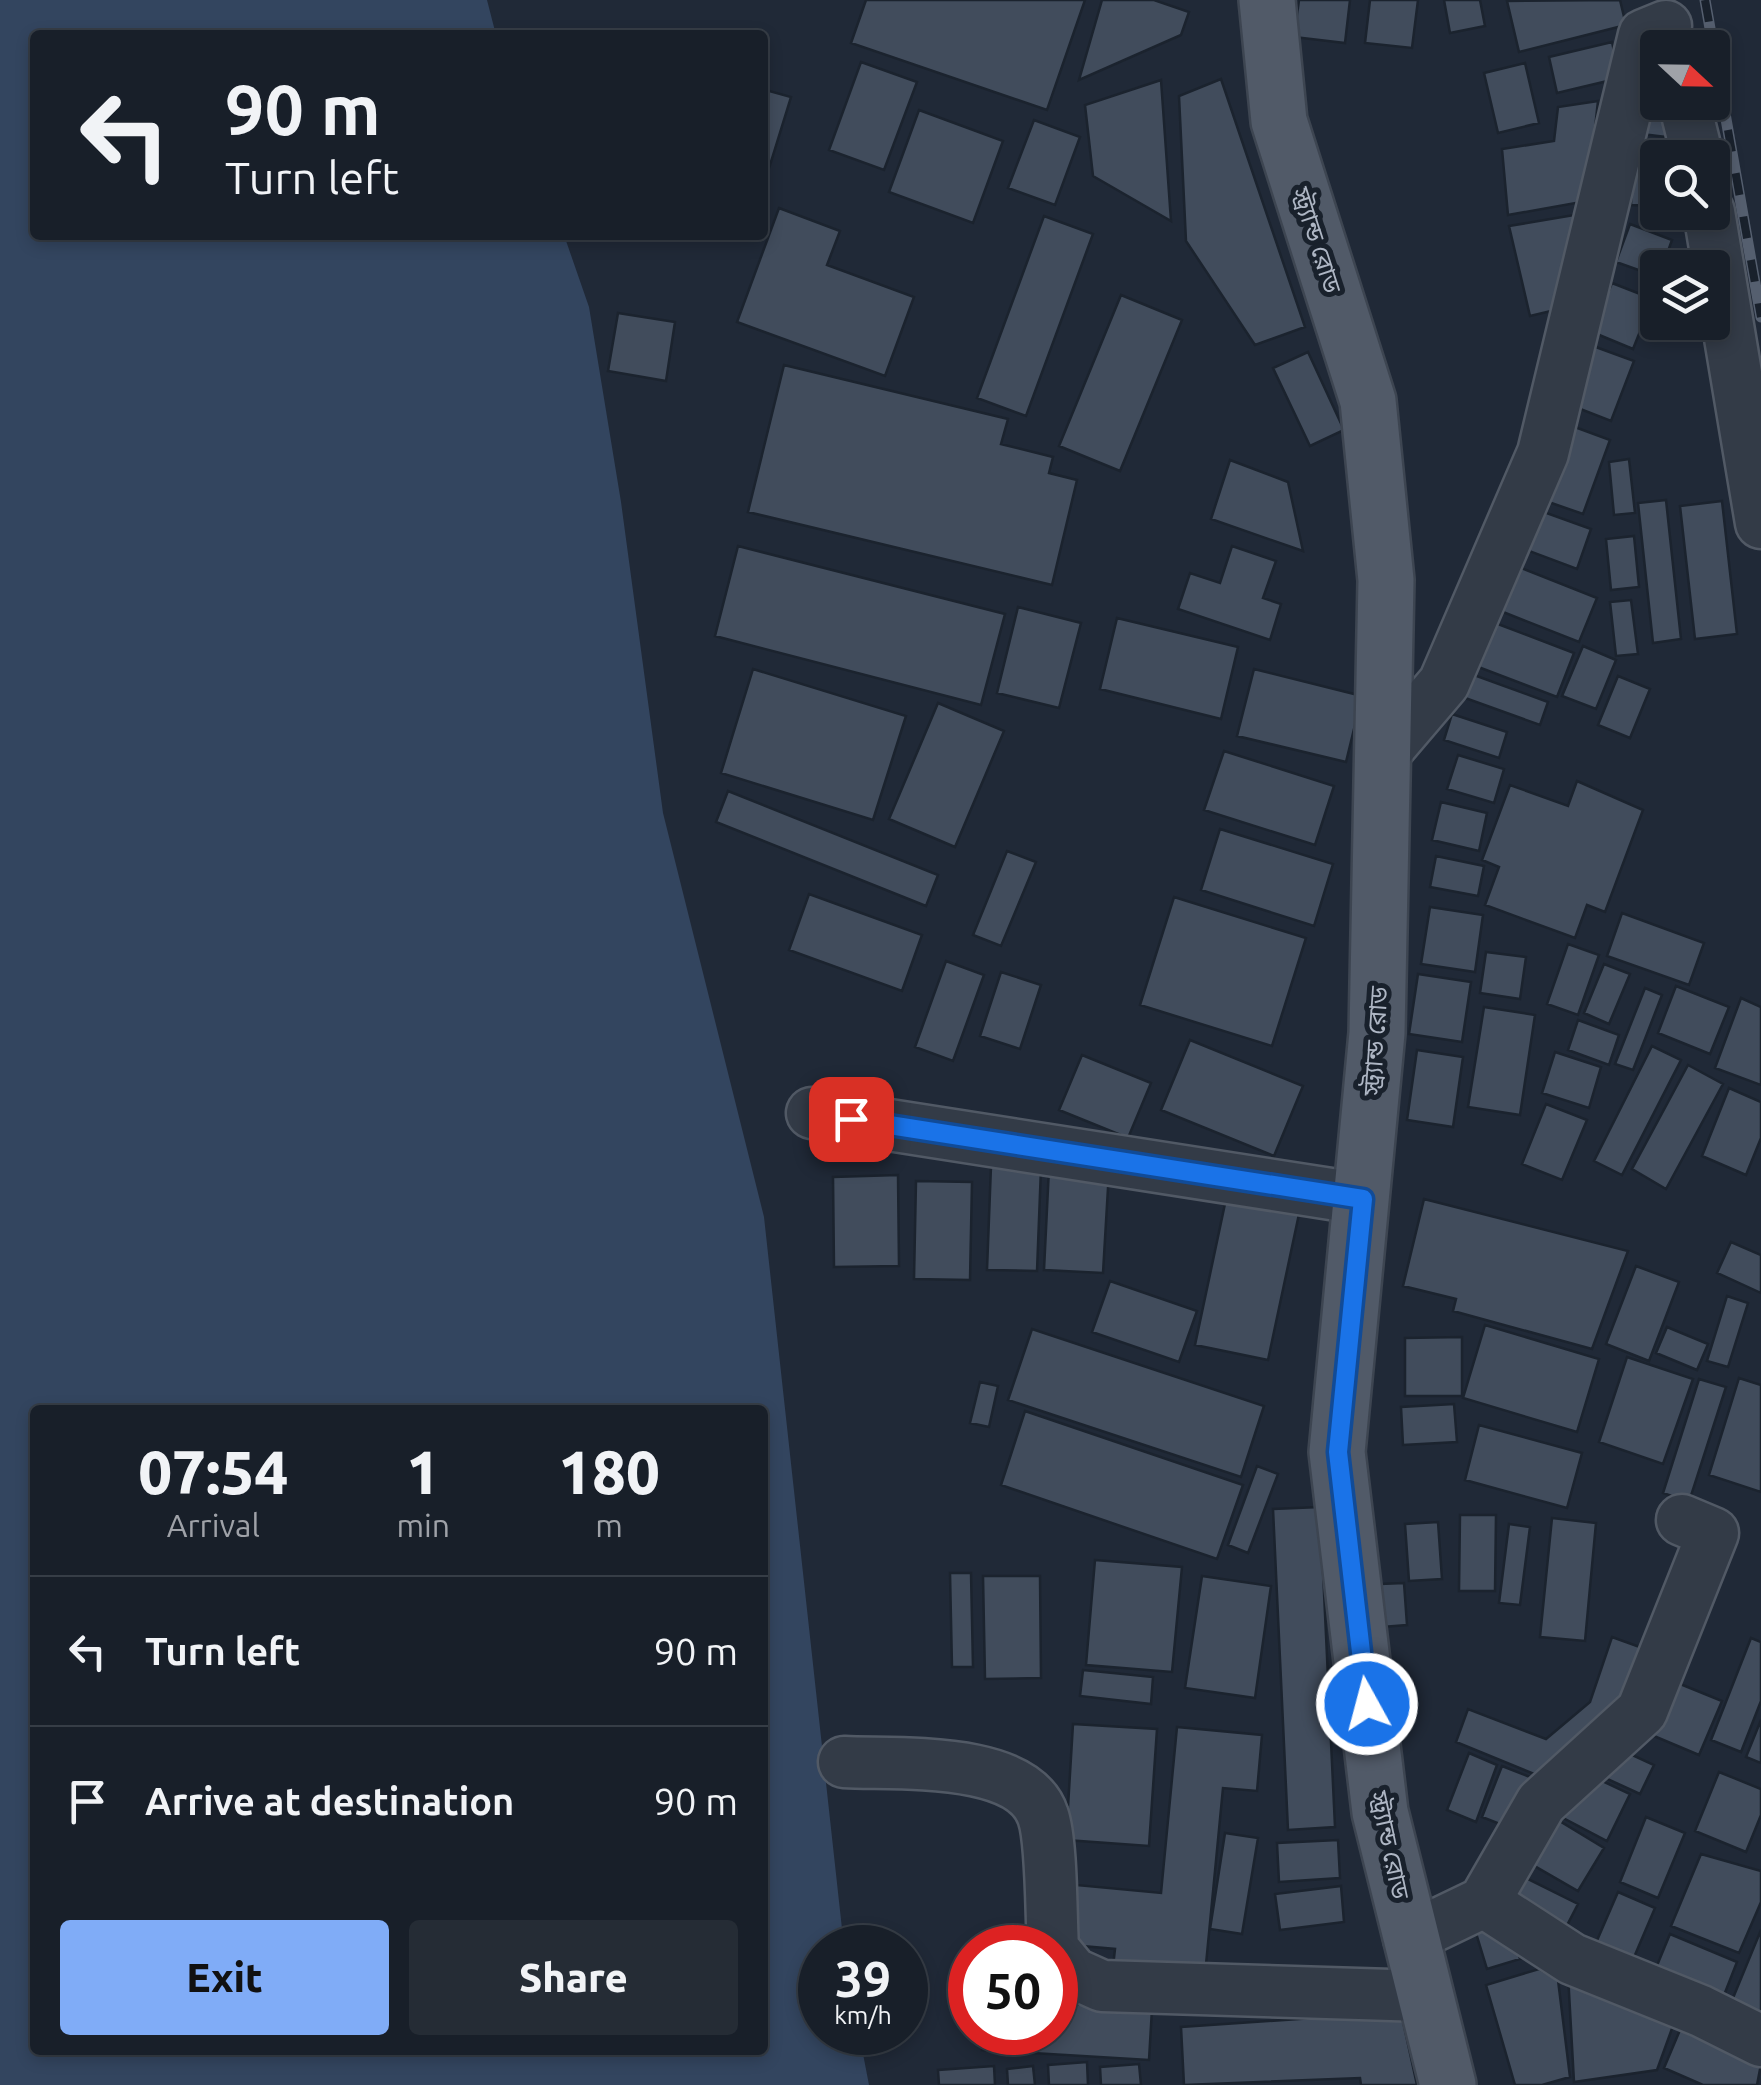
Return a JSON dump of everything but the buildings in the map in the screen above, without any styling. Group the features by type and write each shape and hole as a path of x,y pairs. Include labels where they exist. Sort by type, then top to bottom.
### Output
{"main road":[{"name":"স্ট্র্যান্ড রোড","path":"1266,0 1279,121 1368,401 1386,580 1386,752 1377,1033 1338,1452 1380,1812 1448,2085"}],"street":[{"path":"1386,752 1444,683 1543,453 1644,36 1666,24"},
{"path":"1711,230 1761,523"},
{"path":"812,1113 1363,1199"},
{"path":"1410,1938 1484,1902 1541,1803 1642,1711 1713,1534 1682,1520"},
{"path":"844,1762 981,1770 1020,1786 1043,1815 1052,1925"},
{"path":"1484,1902 1572,1959 1701,2011 1761,2041"},
{"path":"1078,1975 1102,1986 1424,1996"}],"water":[{"path":"0,0 487,0 495,30 30,30 30,240 566,240 589,307 621,502 663,813 764,1217 842,1925 798,1925 798,2055 863,2055 869,2085 0,2085"}],"railway":[{"path":"1705,0 1761,317"}],"route":[{"path":"851,1119 1363,1199 1338,1452 1367,1704"}]}
